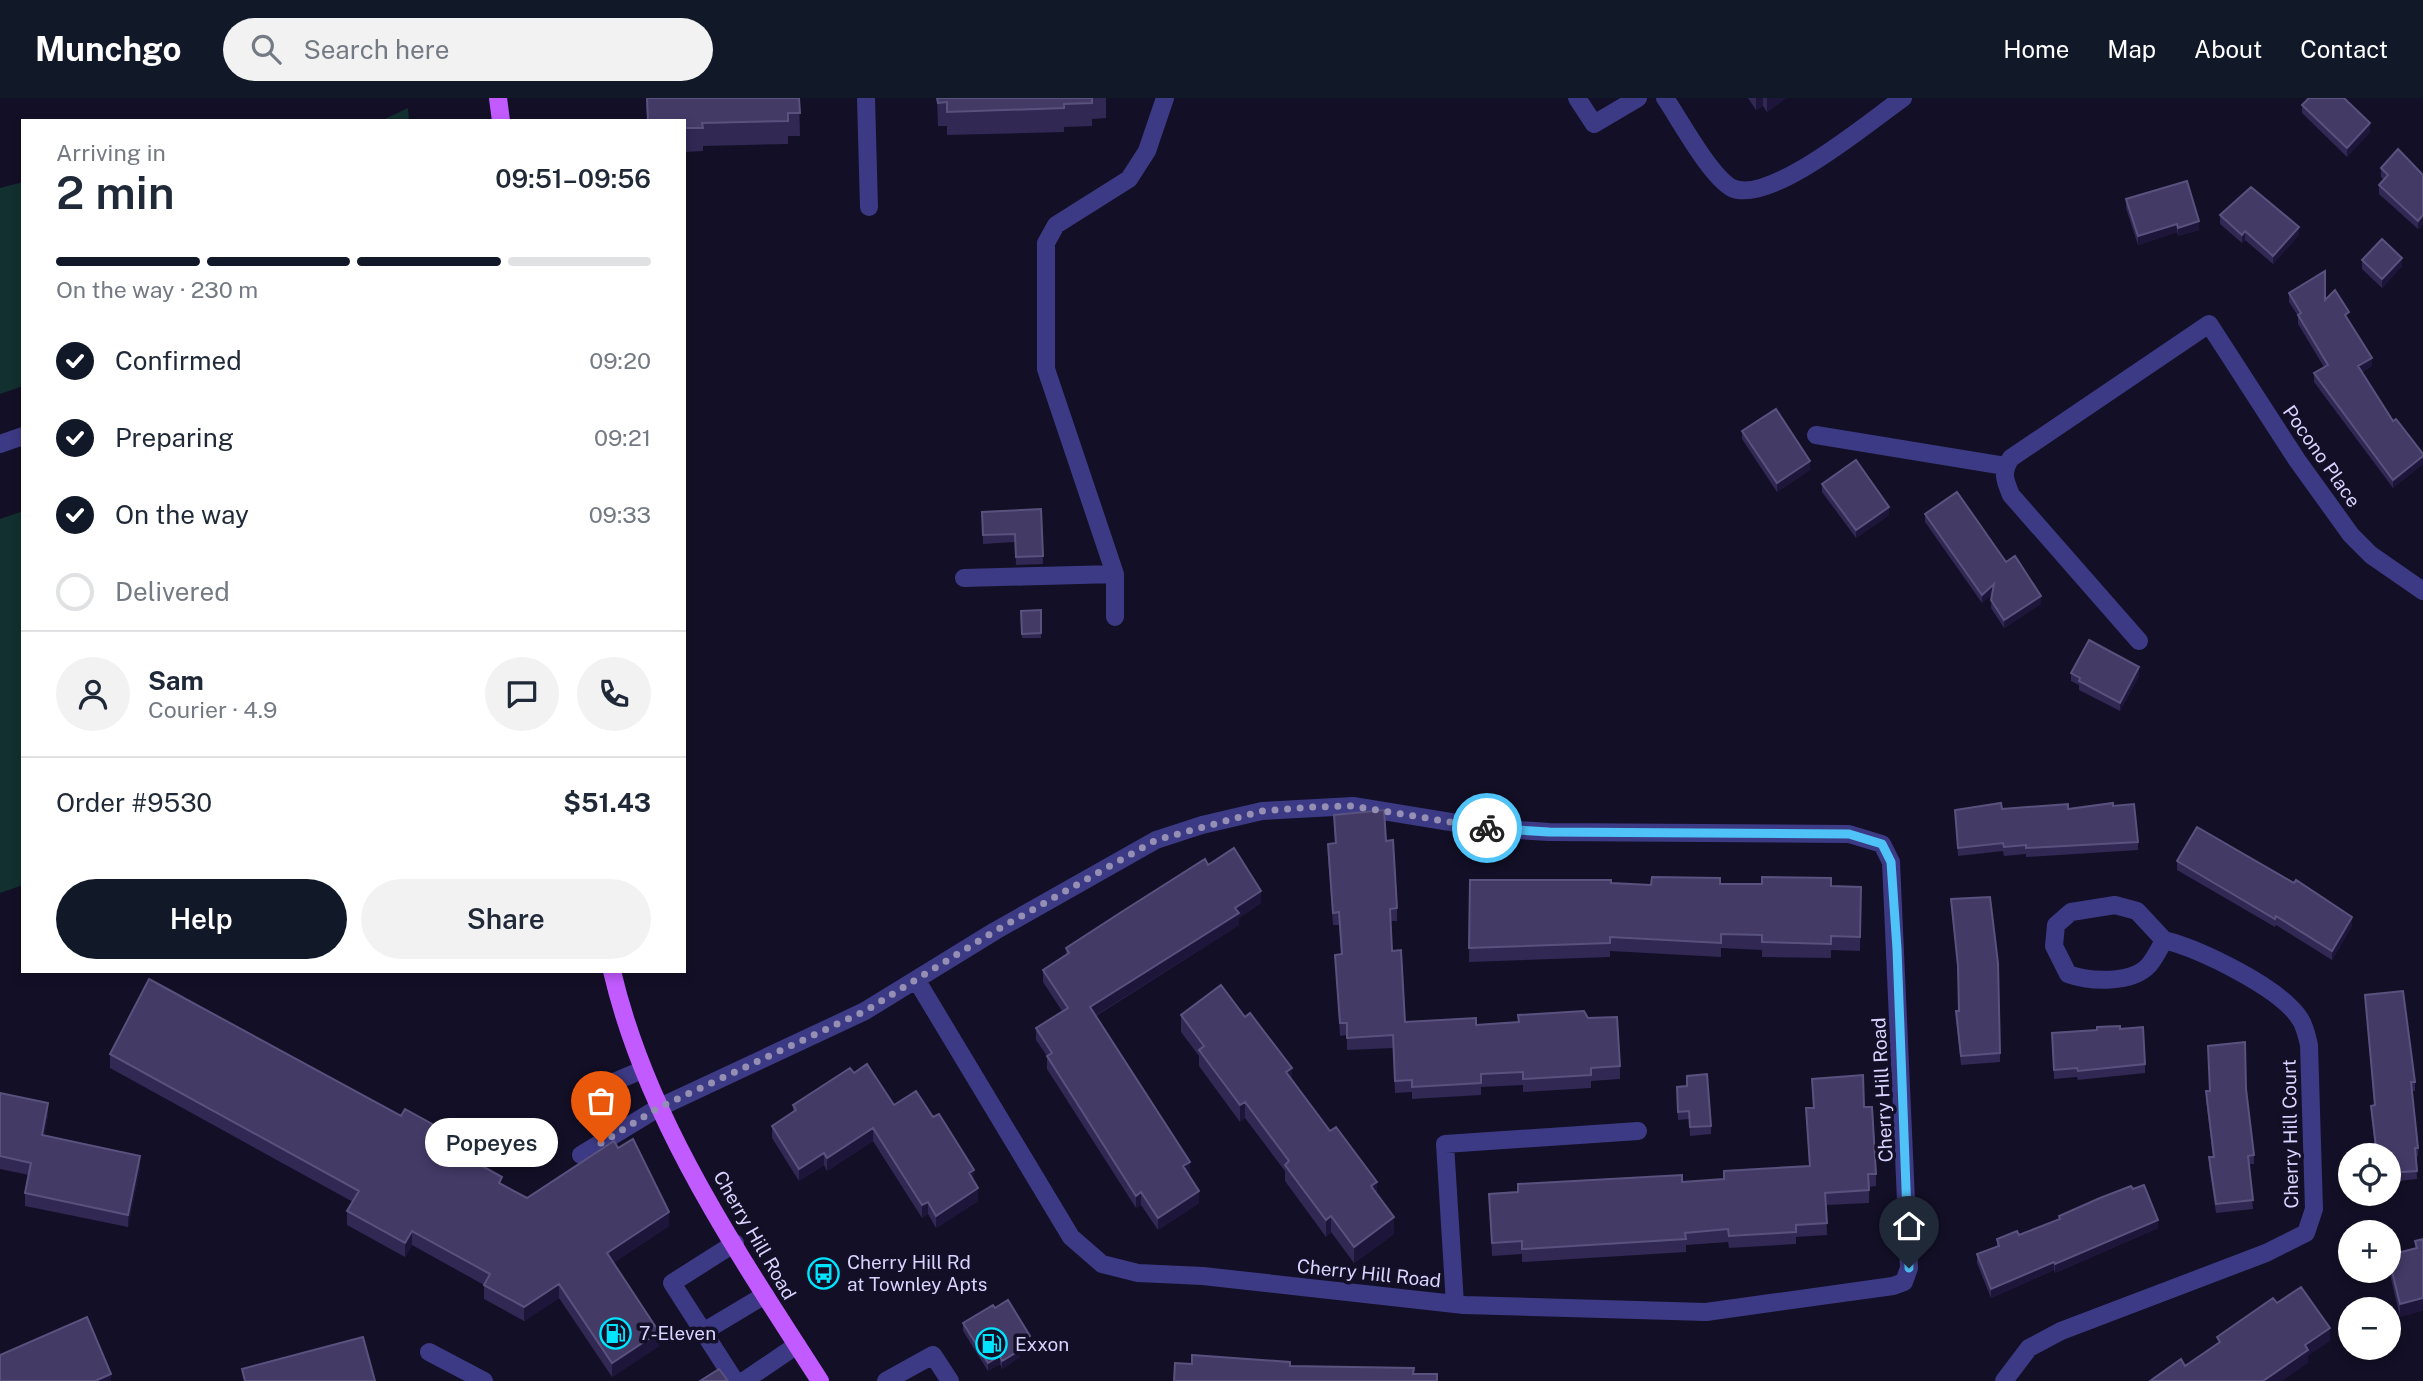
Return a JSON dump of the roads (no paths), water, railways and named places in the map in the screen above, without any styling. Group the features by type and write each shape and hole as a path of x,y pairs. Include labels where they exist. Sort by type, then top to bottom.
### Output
{"main road":[{"path":"498,98 501,119"},
{"name":"Cherry Hill Road","path":"612,973 642,1070 658,1108 765,1294 821,1381"}],"street":[{"path":"866,98 869,207"},
{"path":"1115,617 1115,574 1046,369 1046,243 1056,225 1129,178 1147,150 1164,98"},
{"path":"1577,98 1594,124 1638,98"},
{"path":"1665,98 1709,165 1732,188 1754,190 1787,178 1903,98"},
{"name":"Pocono Place","path":"2005,466 2011,458 2209,324 2297,460 2351,535 2371,555 2423,591"},
{"path":"1816,435 2005,466 2004,477 2011,495 2139,641"},
{"path":"0,444 21,437"},
{"path":"964,578 1115,574"},
{"name":"Cherry Hill Road","path":"658,1108 865,1011 995,931 1156,840 1262,811 1353,806 1488,828 1549,832 1849,834 1882,844 1891,862 1898,962 1910,1250 1904,1282 1893,1286 1706,1312 1455,1304 1203,1276 1138,1273 1102,1264 1071,1237 917,981"},
{"name":"Cherry Hill Court","path":"2004,1381 2020,1356 2061,1331 2266,1253 2306,1233 2312,1224 2314,1209 2309,1045 2301,1020 2287,1003 2241,975 2182,945 2164,940 2137,911 2115,905 2071,912 2056,925 2053,936 2054,946 2068,974 2086,981 2140,972 2150,965 2164,940"},
{"path":"582,1096 642,1070"},
{"path":"582,1155 658,1108"},
{"path":"1455,1304 1445,1144 1638,1131"},
{"path":"734,1381 671,1283 735,1243"},
{"path":"703,1332 765,1294"},
{"path":"744,1381 797,1345"},
{"path":"429,1352 484,1381"},
{"path":"886,1381 933,1355 950,1381"}],"place":[{"name":"Popeyes","path":"601,1143"},
{"name":"Cherry Hill Rd at Townley Apts","path":"824,1273"},
{"name":"7-Eleven","path":"616,1333"},
{"name":"Exxon","path":"992,1344"}]}
